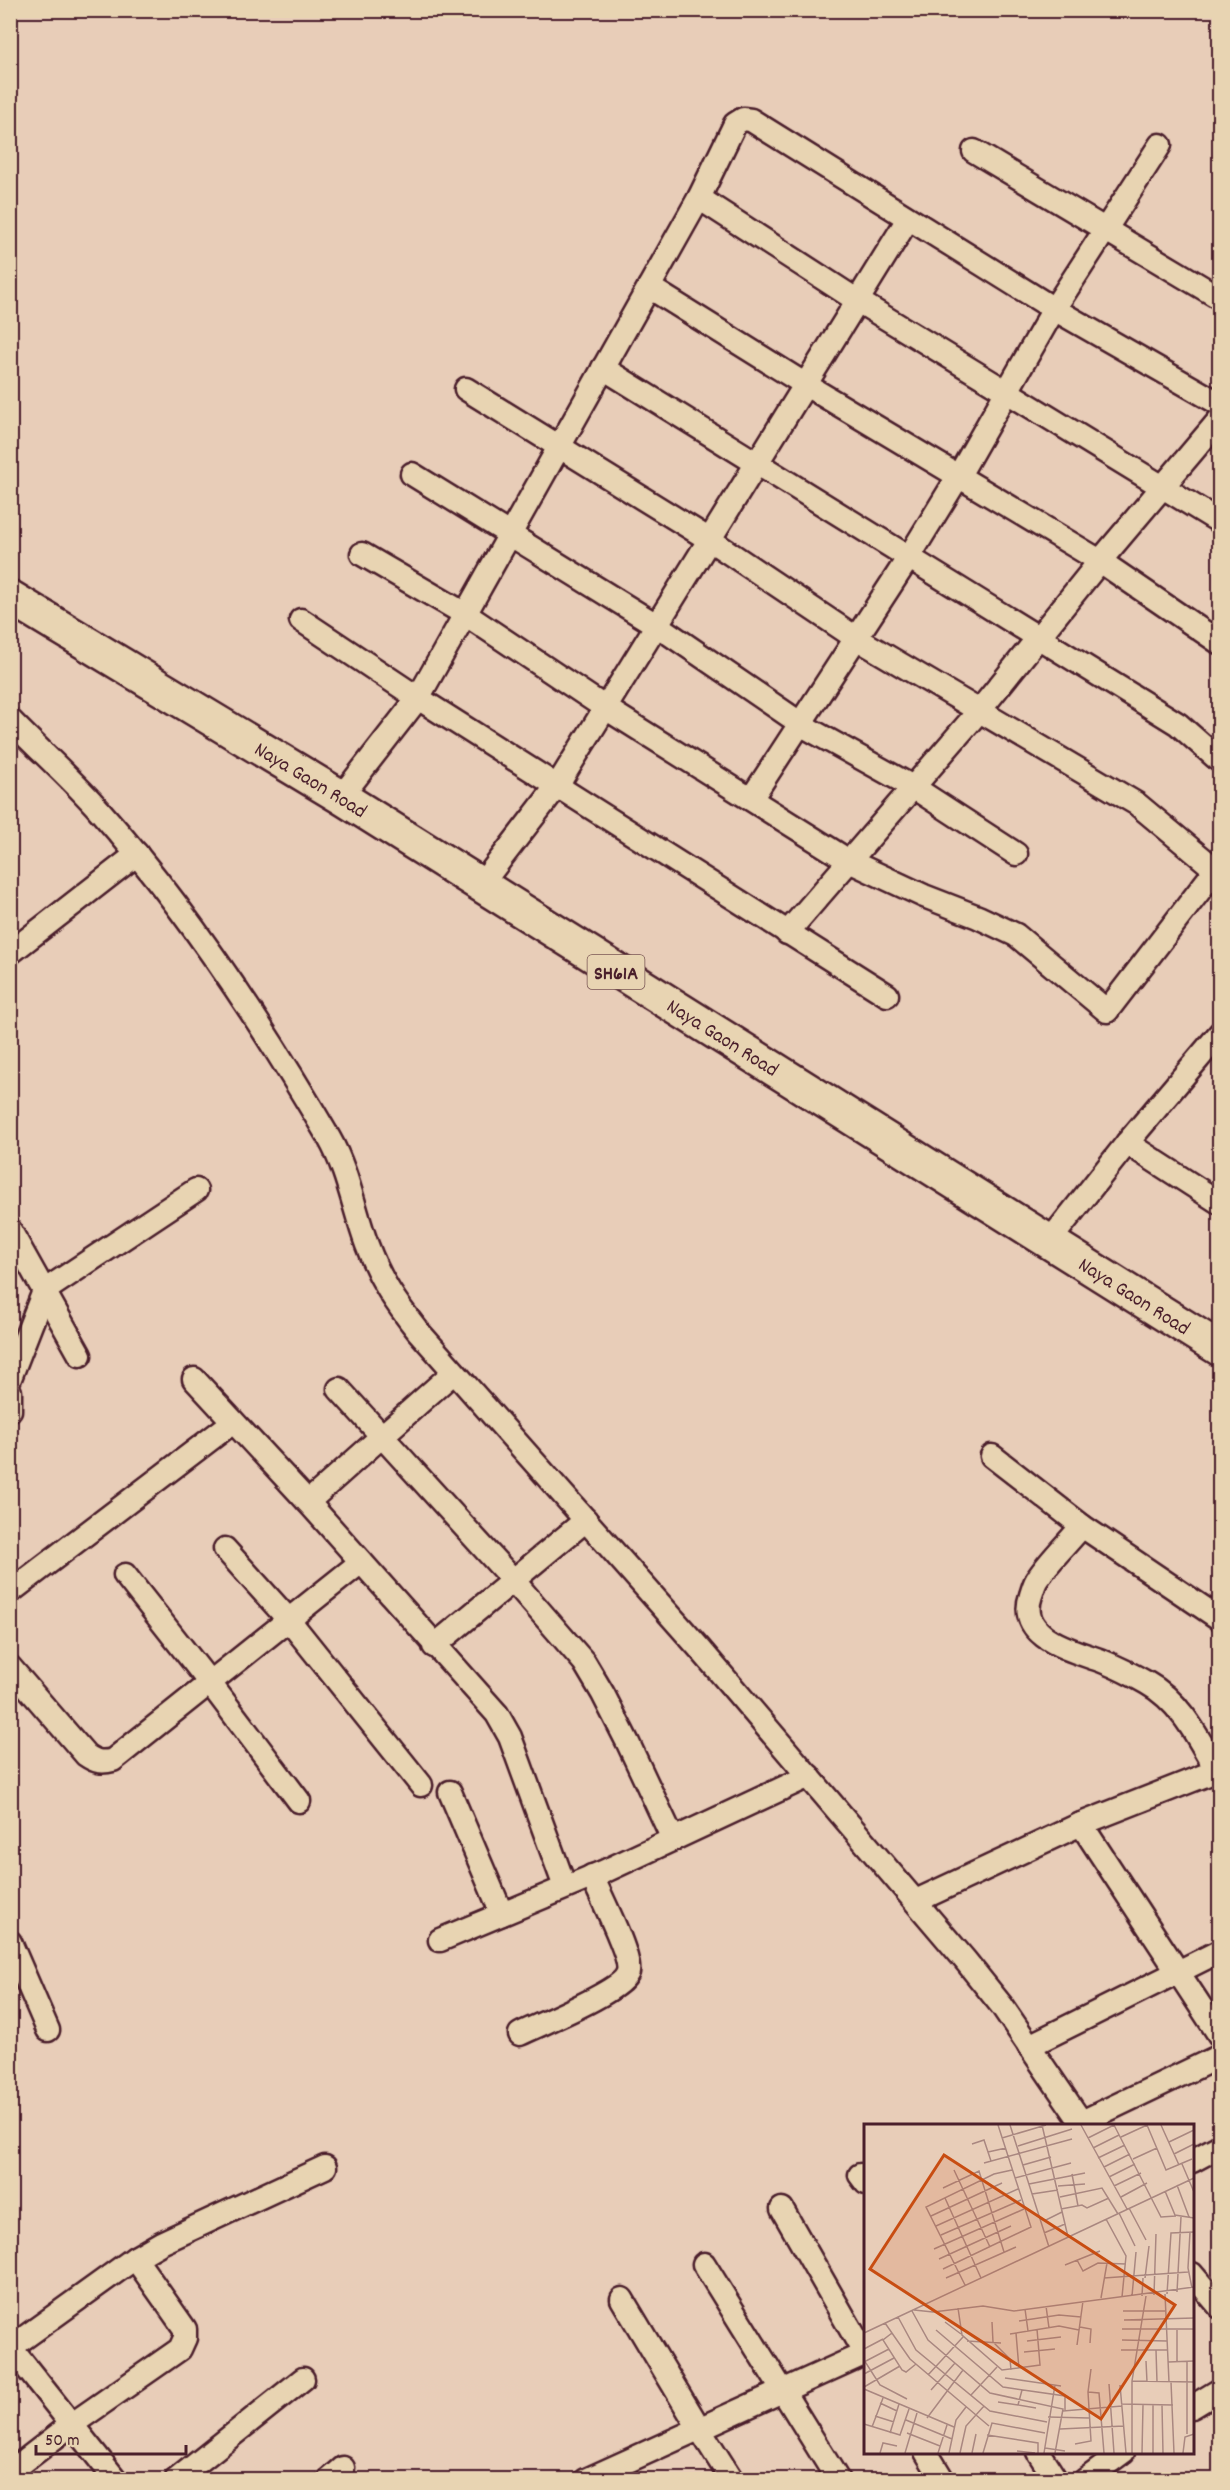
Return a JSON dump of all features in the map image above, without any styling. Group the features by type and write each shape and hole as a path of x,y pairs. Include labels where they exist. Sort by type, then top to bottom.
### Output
{"main road":[{"name":"Naya Gaon Road","path":"10,597 340,797 1048,1243 1217,1344"}],"street":[{"path":"340,797 418,698 699,198 735,124 743,119 751,120 1054,309 1220,404"},
{"path":"751,799 909,557 958,477 1054,309 1161,145"},
{"path":"974,151 1220,298"},
{"path":"699,198 858,301 1220,522"},
{"path":"480,886 557,786 607,709 908,219"},
{"path":"649,287 806,385 1100,561 1220,643"},
{"path":"603,368 1178,724 1220,761"},
{"path":"362,554 465,614 607,709 849,861 1016,935 1032,946 1107,1011 1217,866 1137,804 856,638 710,540 466,389"},
{"path":"787,933 980,710 1100,561 1220,419"},
{"path":"412,474 658,626 800,723 913,787 1016,854"},
{"path":"301,620 418,698 887,994"},
{"path":"10,720 99,809 137,854 269,1038 331,1142 352,1197 367,1246 389,1294 454,1372 586,1520 916,1901 1002,2006 1083,2124 1220,2056"},
{"path":"10,953 137,854"},
{"path":"1048,1243 1127,1143 1218,1040"},
{"path":"1127,1143 1220,1203"},
{"path":"10,1378 44,1291 196,1190"},
{"path":"10,1230 80,1355"},
{"path":"308,1502 454,1372"},
{"path":"194,1379 308,1502 497,1714 510,1737 566,1887"},
{"path":"339,1389 512,1579 584,1662 603,1694 672,1839"},
{"path":"10,1392 10,1410"},
{"path":"10,1592 233,1422"},
{"path":"992,1456 1082,1526 1220,1619"},
{"path":"434,1646 512,1579 586,1520"},
{"path":"916,1901 1081,1824 1218,1773 1190,1725 1170,1700 1149,1683 1104,1662 1059,1646 1047,1639 1032,1623 1028,1605 1036,1580 1082,1526"},
{"path":"225,1550 288,1619 421,1785"},
{"path":"10,1666 86,1755 93,1761 113,1760 128,1751 361,1562"},
{"path":"125,1575 299,1801"},
{"path":"440,1940 592,1876 809,1776"},
{"path":"450,1792 502,1914"},
{"path":"1081,1824 1220,2036"},
{"path":"520,2034 604,1994 621,1982 628,1972 622,1946 592,1876"},
{"path":"10,1941 18,1978 48,2030"},
{"path":"1029,2046 1220,1951"},
{"path":"1194,2160 1220,2146"},
{"path":"116,2480 71,2426 11,2347 135,2258 161,2243 325,2167"},
{"path":"782,2209 864,2352"},
{"path":"10,2472 180,2349 185,2338 184,2329 135,2258"},
{"path":"704,2264 838,2480"},
{"path":"1205,2280 1220,2307"},
{"path":"621,2299 732,2480"},
{"path":"586,2480 612,2474 699,2428 864,2354"},
{"path":"176,2480 303,2379"},
{"path":"1194,2406 1220,2390"},
{"path":"927,2454 943,2480"},
{"path":"1039,2454 1056,2480"},
{"path":"1085,2480 1120,2454"}]}
